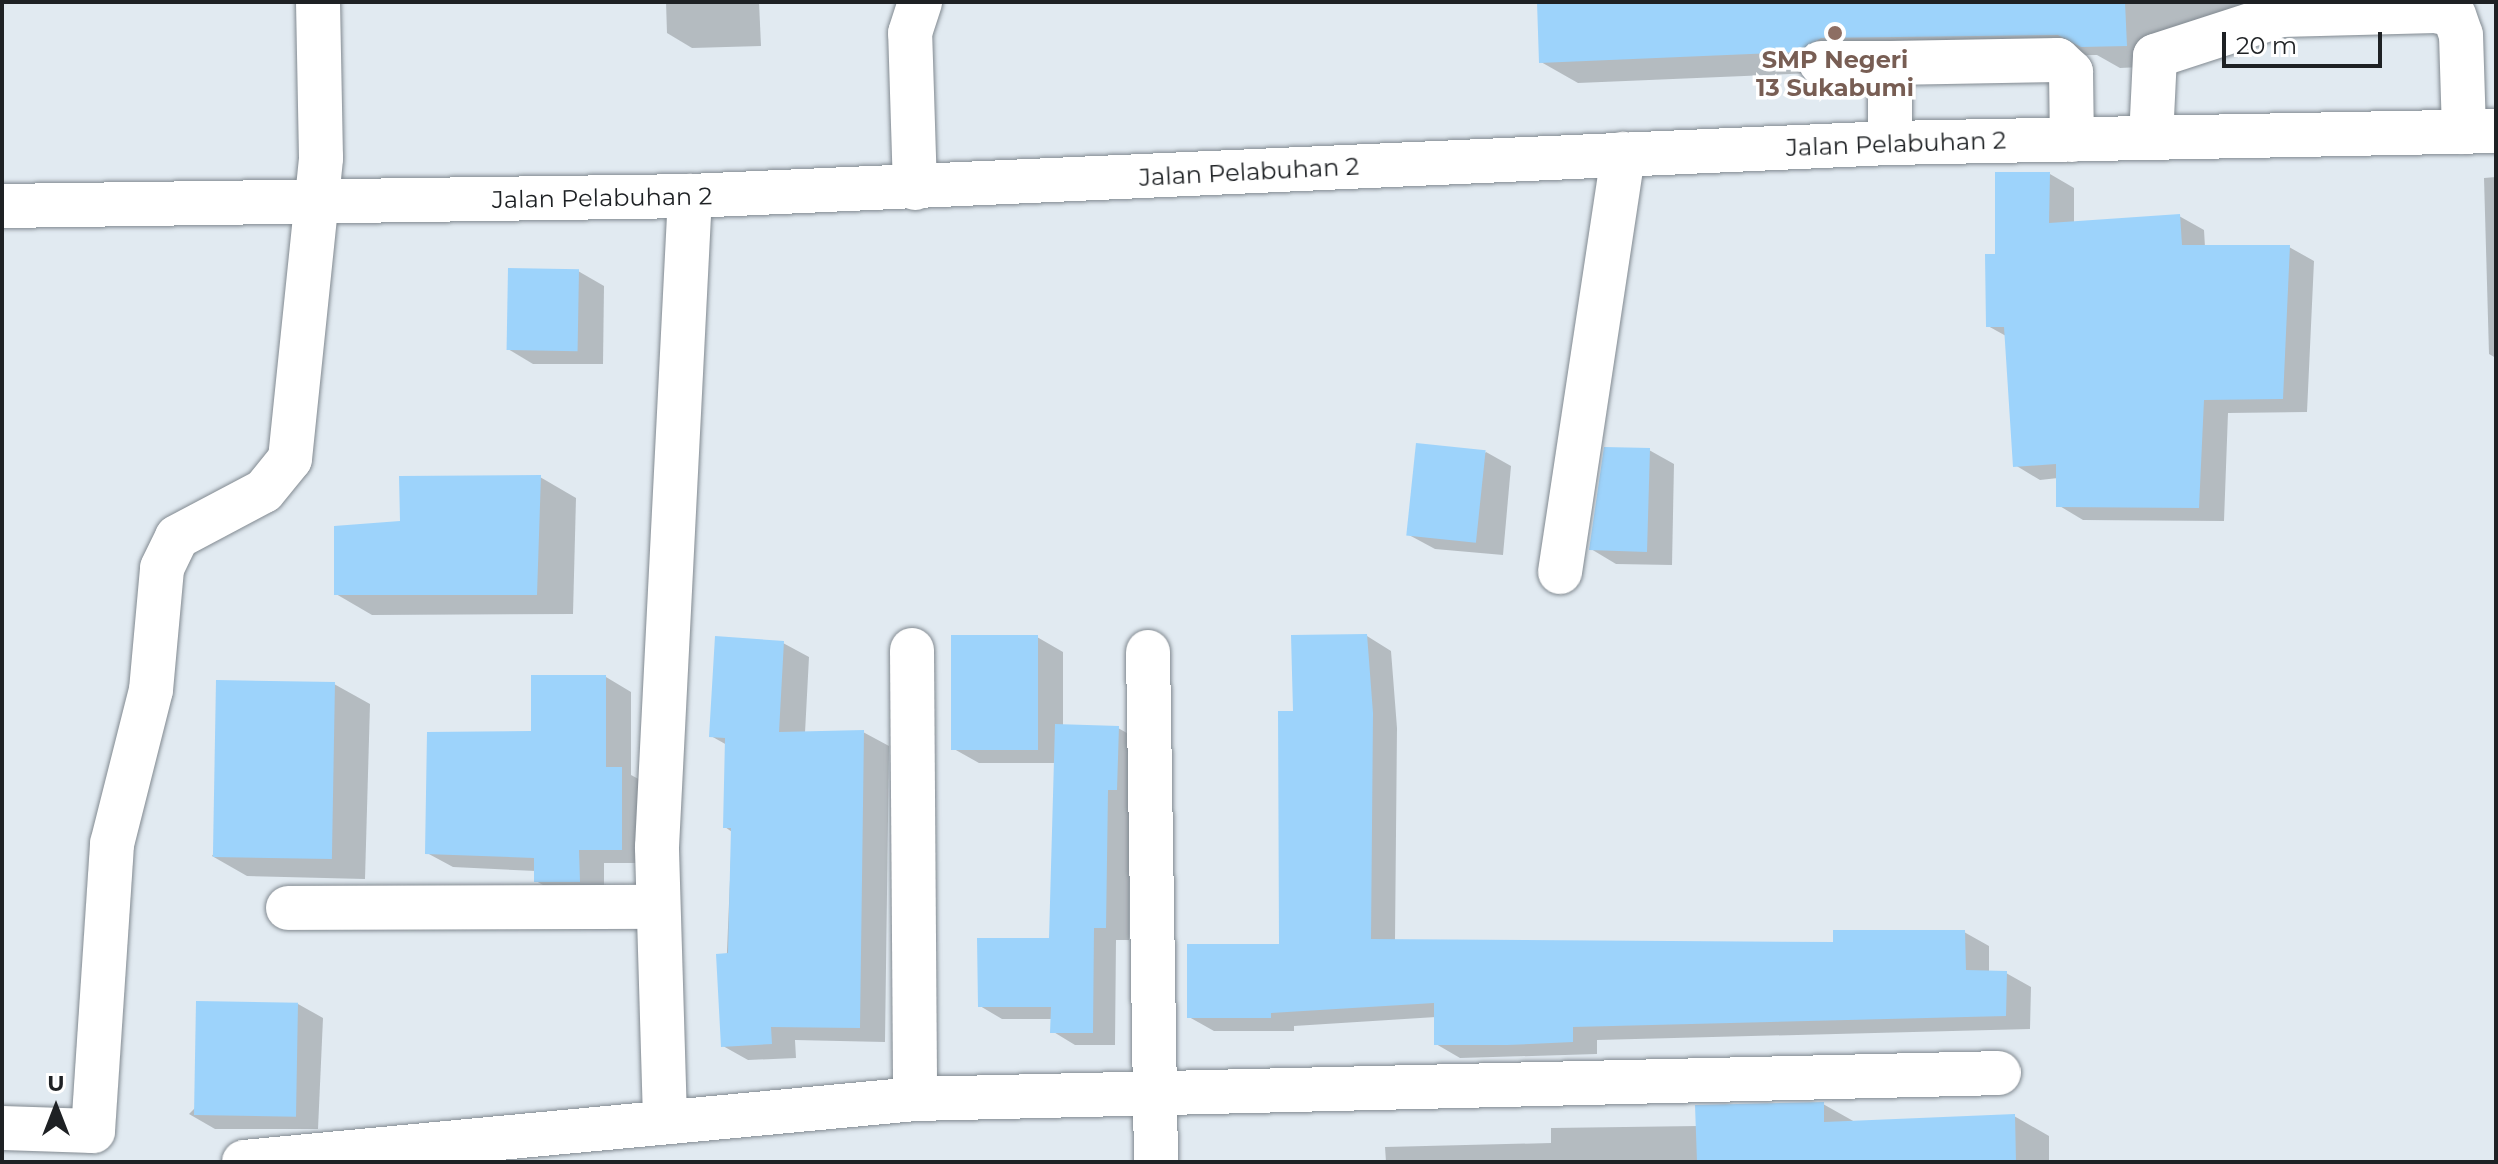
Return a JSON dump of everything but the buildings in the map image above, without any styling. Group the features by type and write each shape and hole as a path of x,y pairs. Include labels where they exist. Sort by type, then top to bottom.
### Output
{"street":[{"path":"2,1128 93,1131 112,844 151,690 162,568 177,537 264,491 290,459 321,158 318,2"},
{"path":"915,188 910,33 920,2"},
{"path":"2151,138 2155,56 2191,40 2281,15 2436,11 2454,15 2461,35 2480,131"},
{"path":"1821,63 2058,60 2071,72 2072,140"},
{"path":"1890,63 1890,143"},
{"name":"Jalan Pelabuhan 2","path":"2,206 690,196 1890,143 2480,131"},
{"path":"1560,572 1623,154"},
{"path":"665,1119 658,907 690,196"},
{"path":"912,650 915,1099"},
{"path":"1148,652 1152,1093 1156,1162"},
{"path":"288,908 658,907"},
{"path":"244,1162 665,1119 915,1099 1999,1073"}],"place":[{"name":"SMP Negeri 13 Sukabumi","path":"1835,33"}]}
